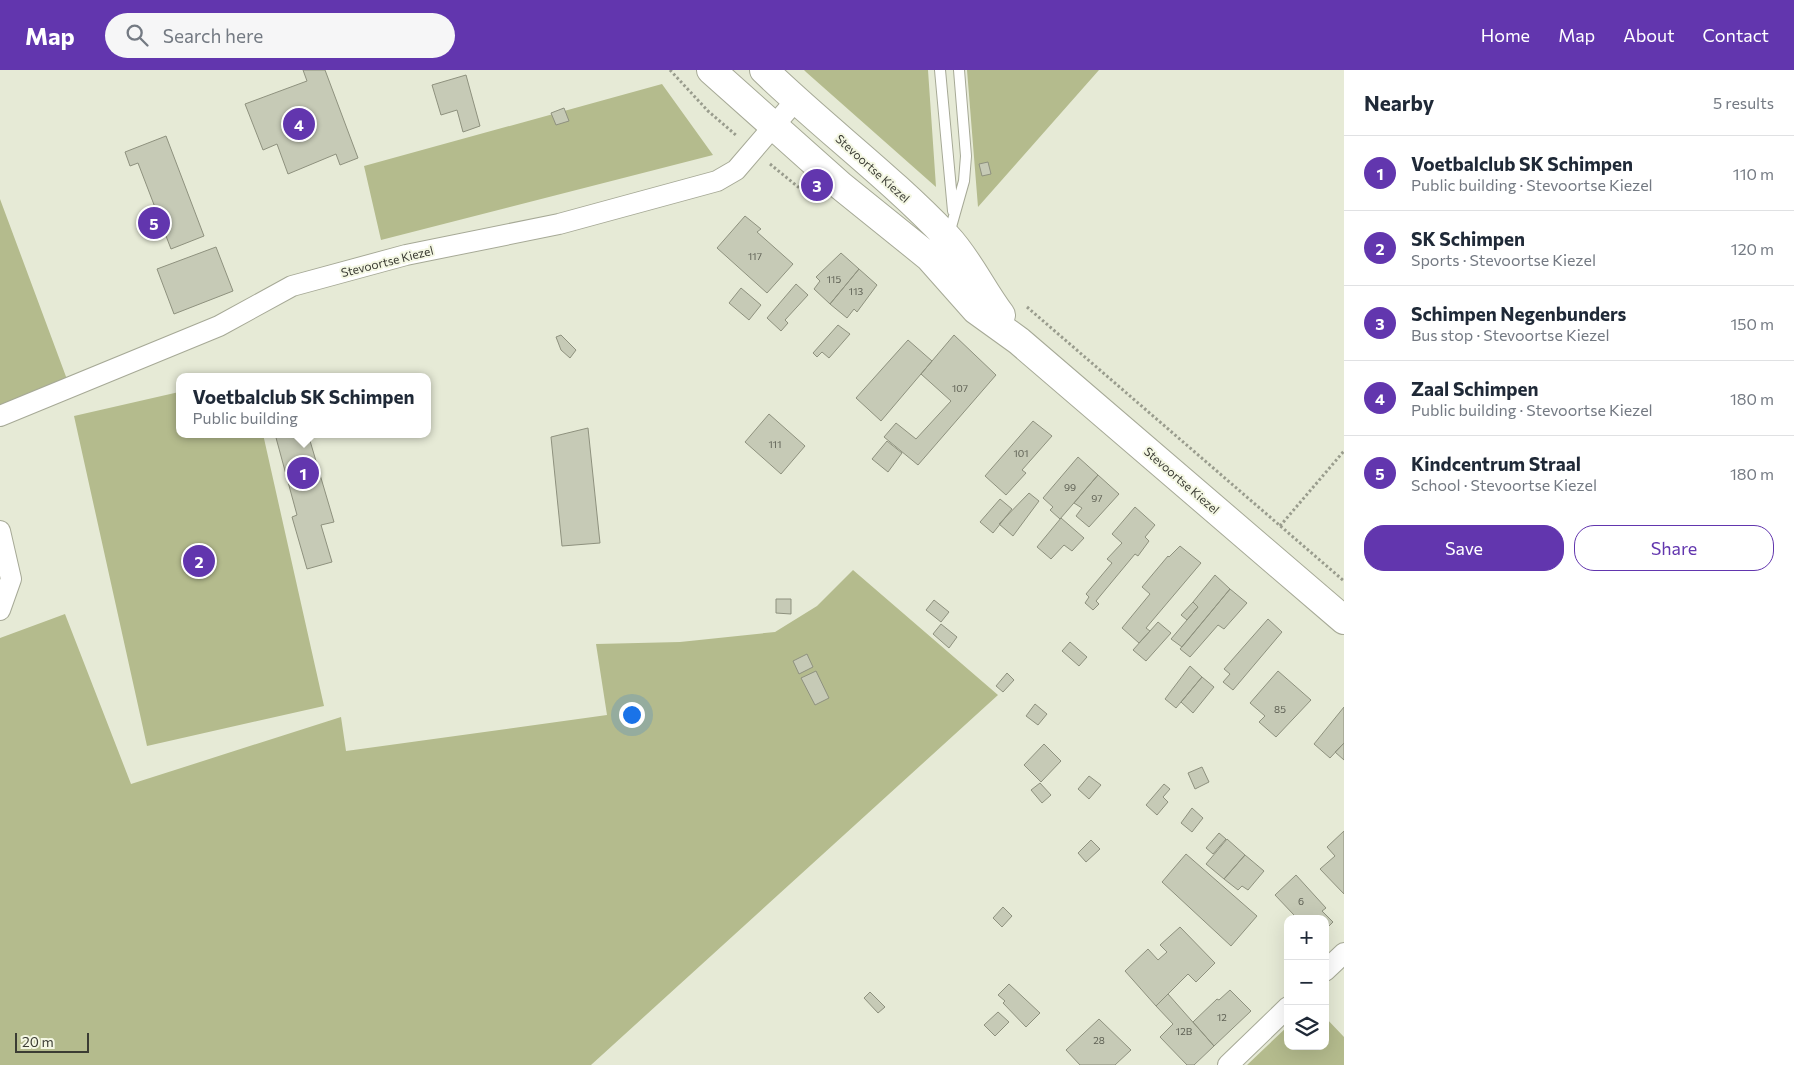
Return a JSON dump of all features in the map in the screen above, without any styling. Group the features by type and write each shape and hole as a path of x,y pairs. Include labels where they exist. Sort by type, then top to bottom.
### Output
{"main road":[{"name":"Stevoortse Kiezel","path":"711,70 773,127 878,194 942,241 1019,341 1344,620"},
{"name":"Stevoortse Kiezel","path":"764,70 796,100 878,194"}],"street":[{"name":"Stevoortse Kiezel","path":"0,416 220,326 292,286 406,255 559,224 716,181 736,170 796,100"},
{"path":"0,531 10,579 0,610"},
{"path":"1329,967 1344,953"},
{"path":"1228,1065 1284,1012"}],"lane":[{"name":"Stevoortse Kiezel","path":"940,70 948,180 942,241"},
{"path":"942,241 964,181 966,156 959,70"}],"path":[{"path":"1025,306 1344,581"},
{"path":"1280,526 1344,452"}],"green space":[{"path":"804,70 928,70 936,187 806,72"},
{"path":"967,70 1099,70 978,207"},
{"path":"662,84 713,155 381,240 364,166"},
{"path":"0,199 68,382 0,405"},
{"path":"176,393 176,438 264,438 324,706 147,746 74,416"},
{"path":"853,570 998,695 591,1065 0,1065 0,638 65,614 131,784 341,717 346,751 607,715 596,644 680,642 775,632 817,606"},
{"path":"1329,1021 1344,1037 1344,1065 1247,1065 1284,1030 1284,1050 1329,1050"}],"building":[{"path":"303,70 325,70 358,158 340,165 336,154 288,174 277,144 263,150 245,104 307,81"},
{"path":"466,75 480,126 463,132 457,110 441,115 432,85"},
{"path":"564,108 569,121 556,125 551,113"},
{"path":"166,136 204,236 171,249 138,163 130,166 125,152"},
{"path":"988,162 991,174 982,176 979,164"},
{"path":"745,216 761,229 757,232 793,264 767,293 717,248"},
{"path":"216,247 233,291 174,314 157,269"},
{"path":"841,253 859,269 830,304 814,289 820,281 816,277"},
{"path":"859,269 877,285 857,312 854,309 847,318 830,304"},
{"path":"796,284 808,295 785,320 788,323 781,331 767,318"},
{"path":"741,288 761,305 749,320 729,303"},
{"path":"838,325 850,334 829,358 822,352 817,357 813,353"},
{"path":"561,335 576,350 570,358 561,350 556,337"},
{"path":"954,335 996,375 918,465 884,437 896,423 916,439 951,401 921,374"},
{"path":"908,340 932,361 881,421 856,398"},
{"path":"769,414 805,446 781,474 745,442"},
{"path":"1033,421 1052,436 1022,470 1026,473 1006,495 985,476"},
{"path":"588,428 600,543 562,546 551,437"},
{"path":"276,438 309,438 334,522 321,525 332,562 307,569 292,517 297,515"},
{"path":"887,441 902,453 888,472 872,459"},
{"path":"1078,457 1098,475 1060,519 1050,510 1053,507 1043,498"},
{"path":"1098,475 1119,494 1089,527 1076,516 1082,508 1074,503"},
{"path":"1029,493 1039,501 1013,536 999,524"},
{"path":"1000,499 1012,509 993,533 980,522"},
{"path":"1135,507 1155,525 1145,537 1149,541 1138,556 1135,554 1096,601 1099,604 1093,610 1085,603 1089,597 1086,594 1112,563 1107,559 1122,543 1112,534"},
{"path":"1061,518 1084,538 1072,551 1064,545 1051,559 1037,547"},
{"path":"1180,546 1201,563 1146,628 1150,631 1139,643 1122,628 1150,594 1142,587 1168,556"},
{"path":"1215,575 1230,589 1182,647 1171,639 1198,607 1193,602"},
{"path":"1230,589 1247,603 1224,629 1218,625 1190,657 1180,649"},
{"path":"776,599 791,599 791,614 776,613"},
{"path":"934,600 949,612 941,622 926,610"},
{"path":"1193,602 1198,607 1187,620 1181,615"},
{"path":"1268,619 1282,632 1233,690 1223,682 1230,674 1224,669"},
{"path":"1158,622 1171,633 1146,661 1133,650"},
{"path":"941,624 957,637 949,648 933,634"},
{"path":"1070,642 1087,657 1079,666 1062,651"},
{"path":"807,654 813,667 799,674 793,661"},
{"path":"1190,666 1202,677 1176,708 1165,699"},
{"path":"816,671 829,698 815,705 801,678"},
{"path":"1278,671 1311,700 1276,737 1259,722 1265,716 1250,703"},
{"path":"1007,673 1014,680 1003,692 996,686"},
{"path":"1202,677 1214,687 1193,713 1181,702"},
{"path":"1035,704 1047,714 1038,725 1026,716"},
{"path":"1344,707 1344,743 1330,758 1314,744"},
{"path":"1344,743 1344,760 1335,752"},
{"path":"1044,744 1061,761 1041,782 1024,765"},
{"path":"1202,767 1209,782 1195,789 1188,773"},
{"path":"1089,776 1101,785 1089,799 1078,789"},
{"path":"1040,783 1051,795 1042,803 1031,790"},
{"path":"1164,784 1170,789 1163,797 1168,802 1157,815 1146,805"},
{"path":"1192,808 1203,818 1192,832 1181,823"},
{"path":"1344,831 1344,894 1320,869 1335,856 1327,847"},
{"path":"1219,833 1226,839 1213,854 1206,848"},
{"path":"1227,839 1245,855 1224,879 1206,864"},
{"path":"1091,840 1100,849 1086,862 1078,853"},
{"path":"1186,854 1257,916 1231,946 1162,882"},
{"path":"1245,855 1264,871 1248,890 1242,886 1238,890 1224,879"},
{"path":"1296,875 1326,908 1322,911 1326,915 1294,915 1275,895"},
{"path":"1003,907 1012,916 1002,927 993,918"},
{"path":"1329,918 1333,922 1329,926"},
{"path":"1180,927 1215,963 1196,982 1188,974 1156,1006 1125,971 1148,949 1158,960 1167,952 1160,945"},
{"path":"1009,984 1040,1013 1026,1027 1003,1003 1005,1001 998,995"},
{"path":"1230,990 1251,1011 1214,1046 1193,1022 1217,999 1219,1000"},
{"path":"870,992 885,1007 878,1013 864,998"},
{"path":"1168,994 1214,1046 1194,1065 1187,1065 1160,1037 1173,1024 1156,1006"},
{"path":"998,1012 1009,1022 995,1036 984,1025"},
{"path":"1099,1019 1131,1050 1115,1065 1080,1065 1066,1050"}],"place":[{"name":"Zaal Schimpen","path":"299,124"},
{"name":"Schimpen Negenbunders","path":"817,185"},
{"name":"Kindcentrum Straal","path":"154,223"},
{"name":"Voetbalclub SK Schimpen","path":"303,473"},
{"name":"SK Schimpen","path":"199,561"}]}
